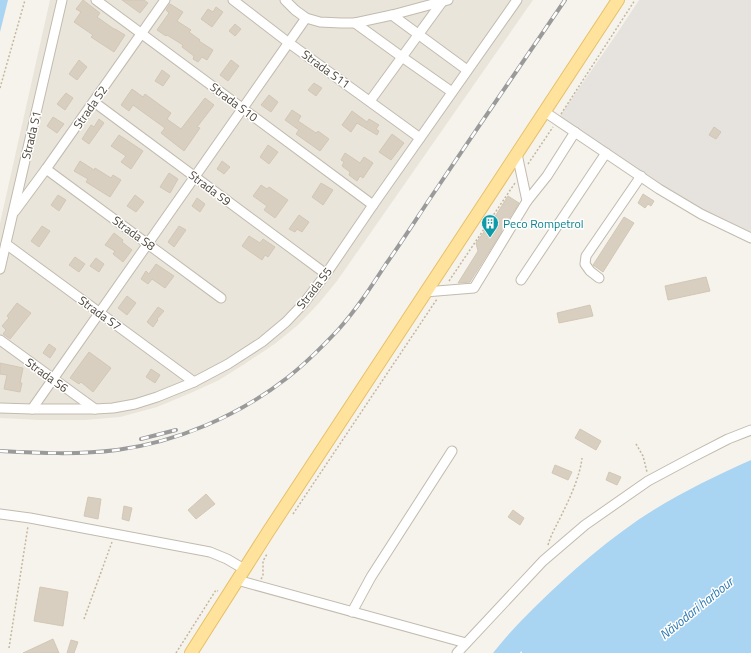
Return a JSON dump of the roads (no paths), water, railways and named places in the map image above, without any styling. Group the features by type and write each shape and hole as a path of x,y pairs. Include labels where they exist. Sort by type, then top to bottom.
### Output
{"main road":[{"path":"191,653 244,569 389,350 425,292 618,0"}],"street":[{"name":"Strada S1","path":"0,269 62,0"},
{"name":"Strada S10","path":"96,0 373,205"},
{"name":"Strada S2","path":"13,213 94,102 165,0"},
{"name":"Strada S11","path":"233,0 289,43 420,138"},
{"path":"285,0 294,10 306,18 331,23 355,23 445,1"},
{"name":"Strada S5","path":"0,408 95,409 113,408 135,404 194,382 228,364 262,342 286,322 304,304 517,0"},
{"path":"370,101 445,1"},
{"path":"392,15 467,70"},
{"path":"32,409 306,18"},
{"path":"355,23 402,58 452,92"},
{"name":"Strada S9","path":"94,102 326,274"},
{"path":"545,112 701,214 751,238"},
{"path":"425,292 474,288 527,201 547,176 575,132"},
{"path":"521,280 606,153"},
{"path":"517,154 527,201"},
{"name":"Strada S8","path":"46,169 221,298"},
{"path":"599,278 590,271 585,264 586,256 641,176"},
{"name":"Strada S7","path":"6,244 194,382"},
{"name":"Strada S6","path":"0,340 95,409"},
{"path":"457,653 543,560 585,525 648,481 715,445 751,430"},
{"path":"352,612 371,577 452,451"},
{"path":"0,514 30,518 210,552 227,559 244,569"},
{"path":"237,580 466,643"}],"water":[{"path":"0,0 8,0 0,32"},
{"name":"Năvodari harbour","path":"751,460 751,653 522,653 521,651 520,653 493,653 517,625 549,594 592,555 622,531 679,495"}],"railway":[{"path":"0,451 88,453 117,450 162,441 184,434 227,415 268,392 287,378 326,343 345,322 369,290 565,0"},
{"path":"141,439 176,430"}],"place":[{"name":"Peco Rompetrol","path":"490,238"}]}
